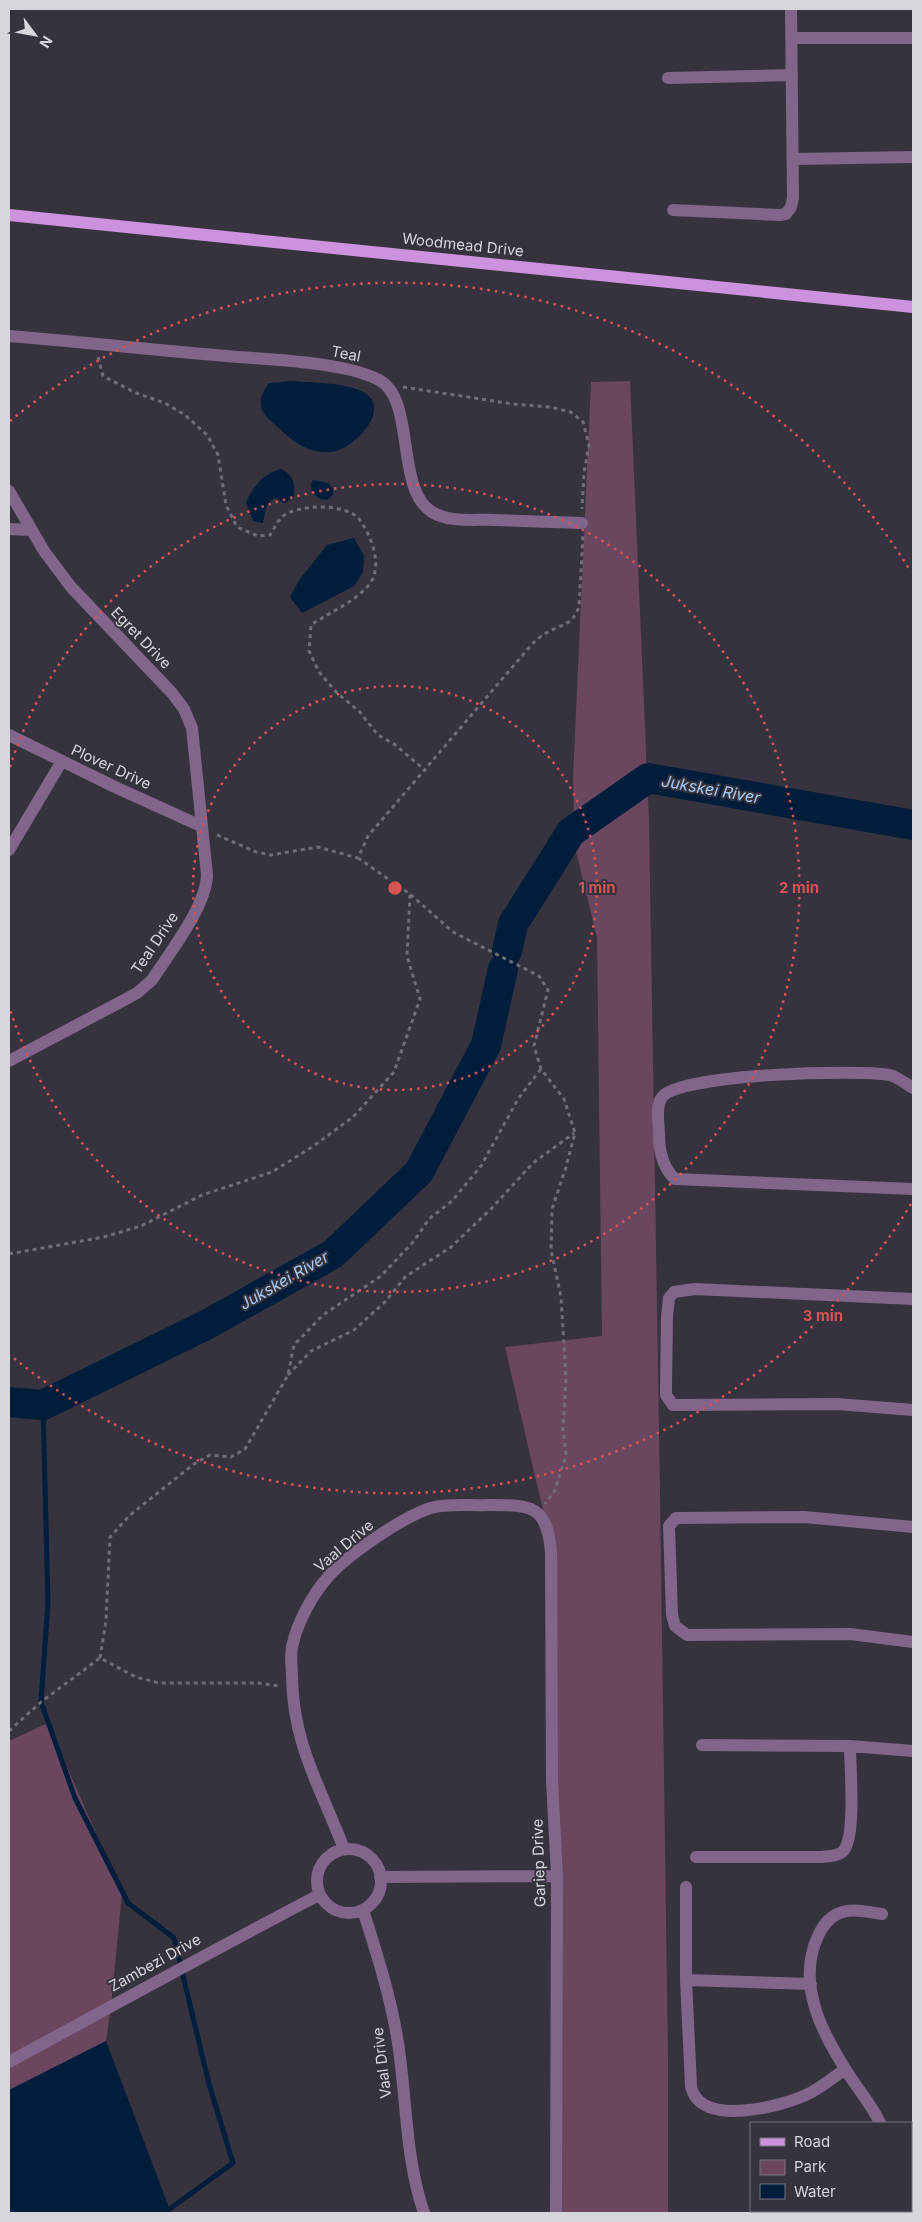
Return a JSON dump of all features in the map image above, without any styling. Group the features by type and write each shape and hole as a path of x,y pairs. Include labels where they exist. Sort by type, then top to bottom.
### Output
{"main road":[{"name":"Woodmead Drive","path":"9,216 913,307"}],"street":[{"path":"673,210 786,214 791,207 794,160 791,9"},
{"path":"791,38 913,38"},
{"path":"668,78 792,75"},
{"path":"794,160 913,157"},
{"name":"Teal","path":"9,336 342,368 374,377 387,385"},
{"path":"387,385 396,400 402,423 412,481 424,505 432,512 456,520 582,523"},
{"name":"Egret Drive","path":"9,491 30,530 71,587 172,693 184,709 192,728 201,826"},
{"path":"9,529 30,530"},
{"name":"Plover Drive","path":"9,735 62,762 201,826"},
{"path":"9,850 62,762"},
{"name":"Teal Drive","path":"9,1061 132,996 152,980 198,907 206,889 207,875 201,826"},
{"path":"913,1088 891,1076 850,1072 750,1076 675,1089 662,1096 659,1104 659,1143 662,1160 668,1172 675,1179 913,1189"},
{"path":"913,1299 695,1289 674,1292 669,1298 667,1316 666,1386 666,1395 673,1405 836,1404 913,1410"},
{"name":"Vaal Drive","path":"344,1849 306,1759 295,1715 292,1688 292,1647 308,1606 329,1576 373,1541 409,1517 433,1507 517,1505 527,1507 538,1514"},
{"name":"Gariep Drive","path":"538,1514 548,1532 551,1552 552,1781 557,1876 556,2213"},
{"path":"913,1527 804,1516 676,1518 669,1526 672,1616 675,1626 688,1634 850,1634 913,1642"},
{"path":"702,1745 850,1746 913,1751"},
{"path":"696,1857 822,1857 840,1854 849,1839 850,1746"},
{"path":"344,1849 354,1849 372,1859 380,1877 379,1892 375,1900 363,1910 355,1913 338,1912 330,1908 319,1895 316,1884 318,1872 328,1857 344,1849"},
{"path":"380,1877 557,1876"},
{"path":"686,1887 686,1980 691,2086 692,2093 698,2102 719,2110 746,2110 786,2103 811,2092 845,2069"},
{"name":"Zambezi Drive","path":"9,2062 209,1952 319,1895"},
{"name":"Vaal Drive","path":"363,1910 391,2007 401,2069 406,2131 417,2193 424,2213"},
{"path":"879,2122 845,2069 820,2023 812,1999 811,1984 812,1949 827,1920 840,1911 851,1910 882,1914"},
{"path":"686,1980 811,1984"}],"path":[{"path":"94,344 104,376 136,393 165,403 185,415 207,435 218,455 226,505 237,527 258,536 270,535 283,516 299,508 323,506 338,508 358,518 372,542 377,563 369,585 350,601 312,625 309,651 318,672 359,711 378,735 394,744 426,771"},
{"path":"358,858 368,836 426,771 534,642 547,632 567,624 575,618 581,593 584,473 589,445 583,422 571,412 550,407 513,404 387,385"},
{"path":"201,826 222,838 256,852 271,855 286,854 318,847 358,858 410,894 453,932 538,976 548,990 534,1046 541,1069 564,1098 575,1133 552,1209 551,1226 551,1250 561,1297 566,1378 563,1429 566,1455 555,1490 538,1514"},
{"path":"9,1254 41,1246 104,1237 141,1226 202,1195 272,1172 312,1147 353,1117 394,1072 420,999 408,956 410,894"},
{"path":"288,1375 294,1345 323,1315 381,1276 414,1241 429,1219 452,1201 476,1173 518,1099 541,1069"},
{"path":"9,1731 41,1702 100,1658 106,1621 110,1537 130,1515 194,1464 210,1455 231,1457 245,1449 288,1375 311,1351 354,1330 385,1302 404,1277 451,1247 491,1209 534,1163 575,1133"},
{"path":"100,1658 136,1677 159,1683 258,1683 292,1688"}],"green space":[{"path":"630,381 649,821 668,2059 668,2213 557,2213 548,1532 505,1347 602,1336 597,938 575,847 573,778 591,382"},
{"path":"48,1723 122,1893 111,2006 106,2041 9,2091 9,1741"}],"water":[{"path":"293,381 336,384 361,391 370,398 374,406 373,416 368,426 351,443 331,452 312,450 298,444 267,417 261,403 269,383"},
{"path":"281,469 289,474 293,480 294,497 285,503 274,498 266,507 263,523 253,521 246,503 249,497 255,486 264,477"},
{"path":"313,480 328,483 333,489 333,495 327,500 321,499 312,493 311,484"},
{"path":"354,538 364,556 363,572 354,586 302,613 290,597 300,579 327,545"},
{"path":"106,2041 171,2213 9,2213 9,2090"}],"waterway":[{"name":"Jukskei River","path":"507,951 513,924 571,832 648,778 913,825"},
{"name":"Jukskei River","path":"9,1402 43,1405 208,1324 333,1254 419,1172 486,1045 503,969"},
{"path":"43,1405 48,1602 41,1702 75,1798 128,1903 174,1938 209,2084 233,2163 164,2213"}]}
